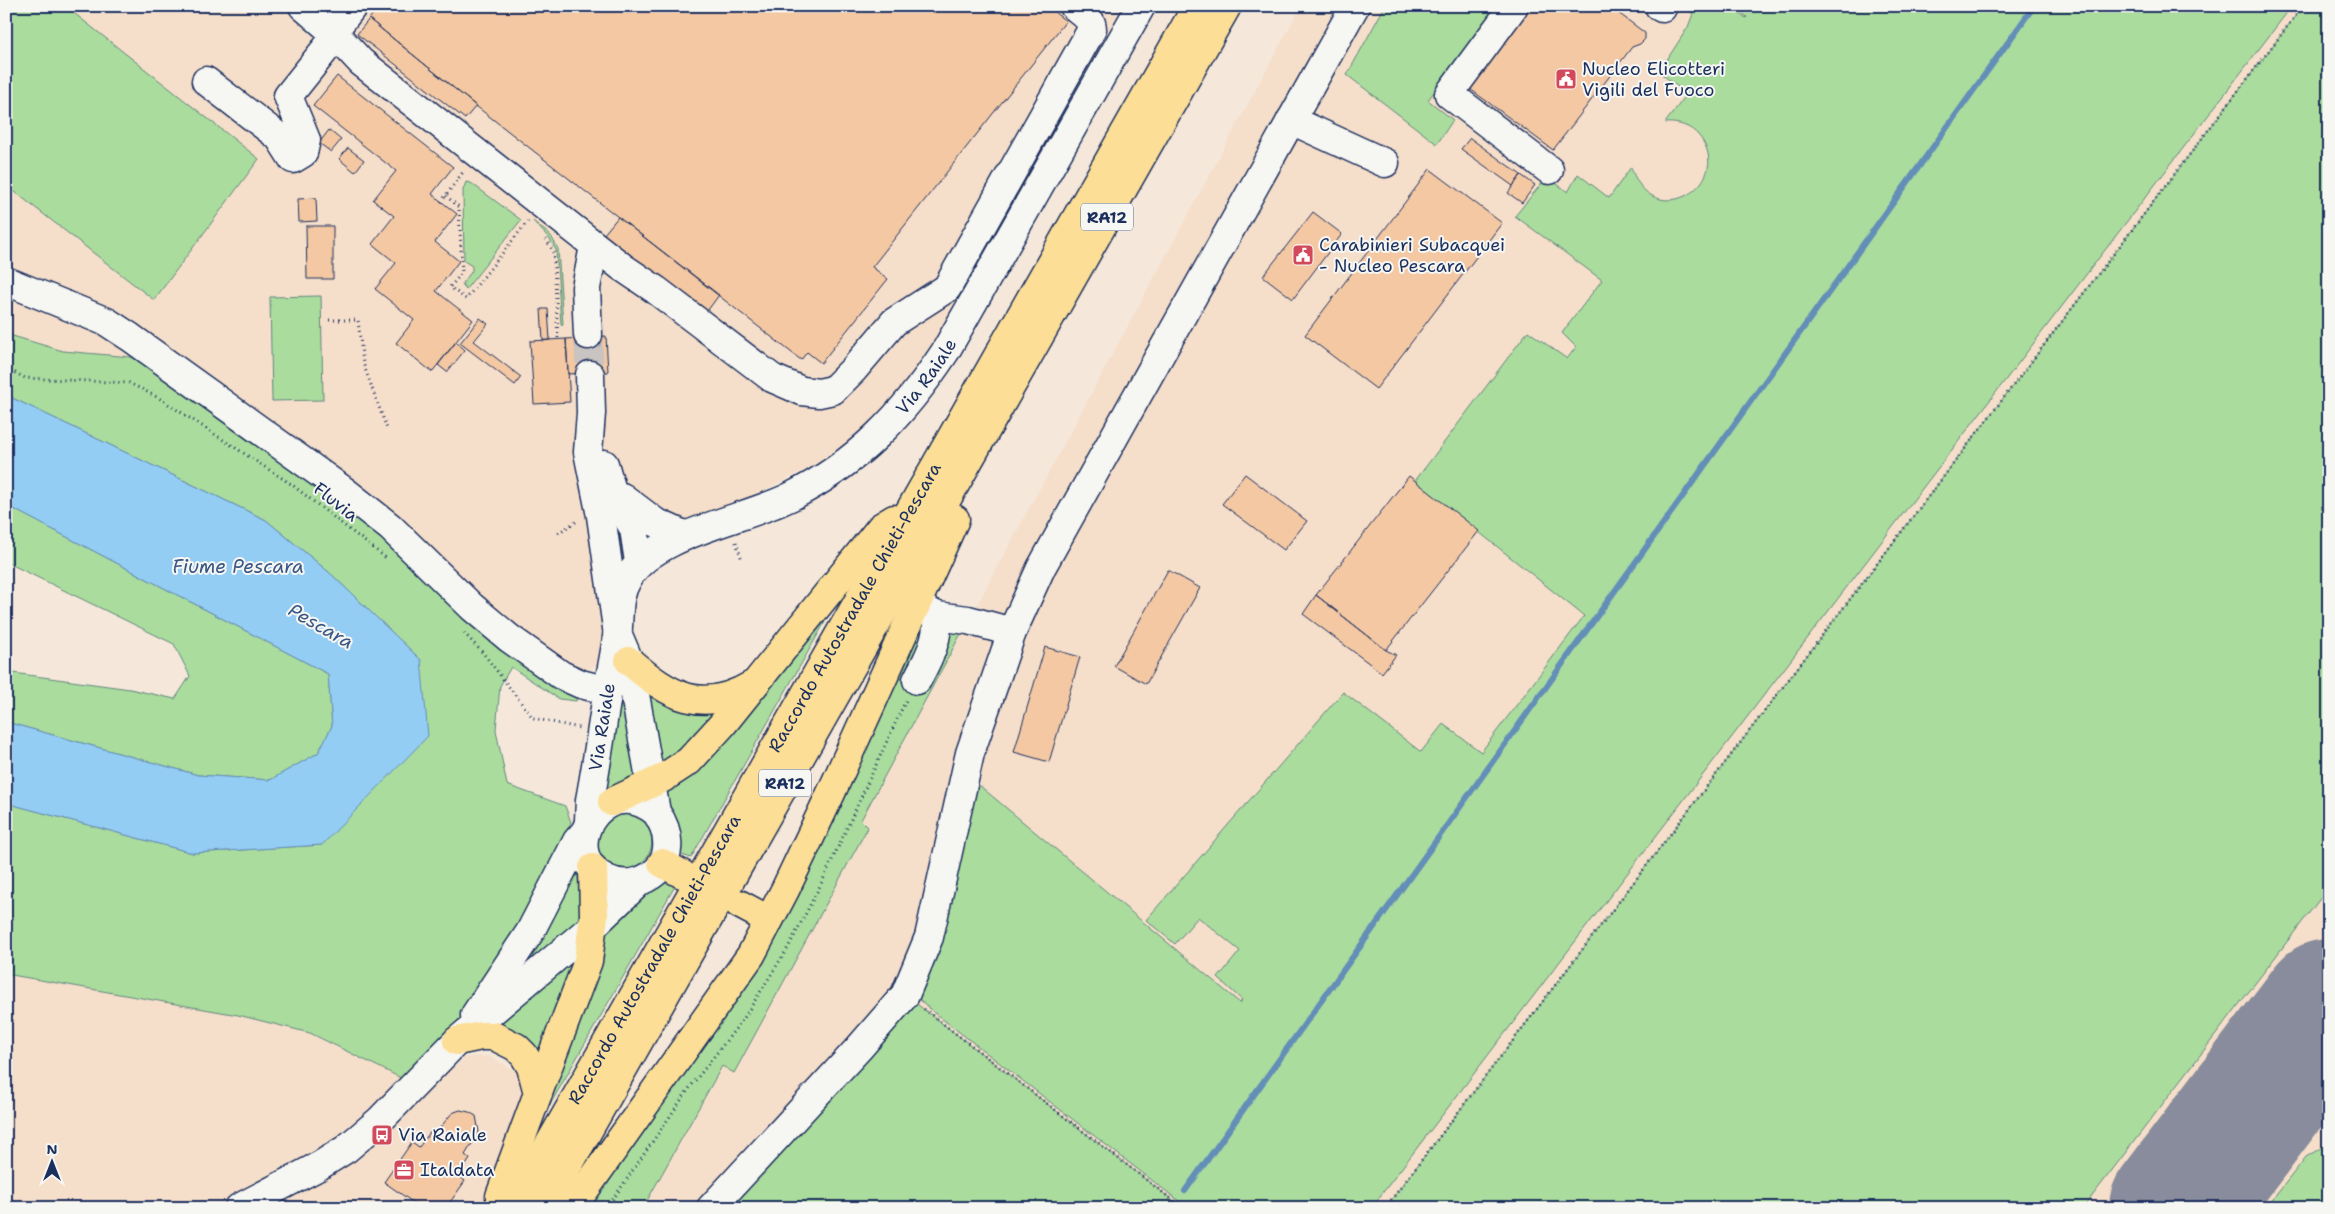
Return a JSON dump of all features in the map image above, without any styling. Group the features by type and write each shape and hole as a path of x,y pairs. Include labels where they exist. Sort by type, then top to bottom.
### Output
{"highway":[{"name":"Raccordo Autostradale Chieti-Pescara","path":"513,1208 1196,6"},
{"name":"Raccordo Autostradale Chieti-Pescara","path":"544,1208 1227,6"},
{"path":"572,1208 751,955 831,793 926,610 946,537 1018,403 1026,358"},
{"path":"612,802 651,784 688,761 722,725 881,527 908,511"},
{"path":"629,662 661,687 674,694 692,699 707,701 725,698 755,683"},
{"path":"500,1208 500,1196 588,962 593,926 593,868"},
{"path":"739,904 769,920"},
{"path":"457,1041 482,1036 494,1036 511,1044 524,1055 531,1067 538,1093"}],"street":[{"path":"303,6 361,62 594,246 772,378 802,392 819,394 833,390 854,369 894,322 947,288 1092,29 1092,23 1074,6"},
{"path":"206,81 279,137 293,159 303,153 306,140 288,96 353,6"},
{"name":"Via Raiale","path":"457,1041 530,932 577,841 587,826 618,635 620,596 628,578 639,562 684,535 754,513 822,479 859,453 908,406 946,352 1141,6"},
{"path":"711,1208 859,1048 905,995 929,937 970,753 1012,632 1041,568 1355,6"},
{"path":"1514,6 1449,94 1549,170"},
{"path":"1291,120 1385,163"},
{"path":"588,335 586,288 594,246"},
{"path":"6,281 107,322 137,342 343,490 390,527 472,607 509,638 561,675 581,684 608,690"},
{"path":"590,375 591,413 588,452 601,516 618,635"},
{"path":"591,413 612,491 634,529 639,562"},
{"path":"612,491 655,522 684,535"},
{"path":"601,516 619,546 639,562"},
{"path":"926,610 1012,632"},
{"path":"917,680 932,651 938,629 926,610"},
{"name":"Via Raiale","path":"618,635 629,662 656,812"},
{"path":"631,800 640,802 656,812 664,823 668,836 667,850 672,869 656,871 639,882 627,884 614,882 602,877 593,868 586,858 583,845 587,826 599,809 612,802 631,800"},
{"name":"Via Raiale","path":"239,1208 319,1166 346,1149 378,1121 457,1041 593,926 639,882"}],"path":[{"path":"1385,1208 2302,6"},
{"path":"457,165 472,176"},
{"path":"441,202 468,166"},
{"path":"446,196 459,207 462,273 450,287 466,299 532,216"},
{"path":"521,216 533,226"},
{"path":"542,234 553,251 554,256 558,339"},
{"path":"329,320 358,320 363,363 387,430"},
{"name":"Fluvia","path":"6,368 25,378 129,383 159,398 291,484 392,563"},
{"path":"736,541 742,560"},
{"path":"463,633 483,653 533,718 602,733"},
{"path":"905,995 1183,1208"}],"shaded area":[{"path":"6,6 1123,6 914,375 879,418 815,465 731,507 685,519 645,535 606,582 603,647 596,665 576,675 131,357 63,351 6,334"},
{"path":"1301,6 2329,6 2329,1208 643,1208 722,1066 734,1072 868,827 860,821"},
{"path":"6,974 238,1015 310,1033 407,1081 423,1091 467,1057 489,1056 518,1073 521,1097 481,1208 6,1208"}],"green space":[{"path":"6,6 65,6 259,159 154,300 6,185"},
{"path":"1385,6 1498,6 1428,100 1453,120 1437,144 1347,75"},
{"path":"1690,6 1729,6 1746,18 1733,6 2292,6 1371,1208 1188,1208 932,1011 916,996 968,776 1240,1003 1242,1000 1218,978 1240,951 1198,917 1175,944 1146,920 1343,692 1421,752 1443,724 1481,752 1584,616 1415,481 1528,331 1567,359 1576,347 1562,333 1602,280 1515,216 1547,177 1568,192 1578,174 1609,198 1631,167 1642,187 1656,198 1672,200 1688,195 1700,184 1708,170 1708,153 1699,136 1684,125 1665,123 1687,94 1659,72 1688,27 1693,14 1688,10"},
{"path":"2303,6 2329,6 2329,887 2083,1208 1385,1208"},
{"path":"466,182 471,183 521,220 466,289 462,284 472,271 472,266 464,261 463,190"},
{"path":"533,221 551,236 558,249 563,325 561,325 556,250 549,238"},
{"path":"321,296 323,400 272,401 270,297"},
{"path":"6,334 63,351 131,357 213,404 579,693 576,701 559,699 511,667 500,686 496,730 507,785 565,806 571,822 534,903 470,1006 407,1081 310,1033 238,1015 6,974 6,803 193,853 321,845 421,660 331,574 266,520 6,395"},
{"path":"6,505 328,674 332,726 318,753 270,780 198,775 6,722 6,672 130,689 175,699 190,676 174,644 6,562"},
{"path":"820,620 825,622 691,858 679,854 665,790"},
{"path":"916,627 964,628 861,820 868,827 734,1073 722,1066 643,1208 585,1208 735,1003 762,961 800,891"},
{"path":"621,668 637,778 598,794"},
{"path":"640,683 731,704 658,772"},
{"path":"618,813 630,813 644,821 652,835 650,852 644,861 630,869 618,869 608,864 601,857 596,847 596,835 601,825 608,818"},
{"path":"576,855 582,922 497,997"},
{"path":"667,883 675,886 531,1138 601,931 657,884"},
{"path":"583,945 539,1067 486,1028"},
{"path":"905,995 1183,1208 711,1208"},
{"path":"2329,1143 2329,1208 2266,1208 2306,1157"}],"water":[{"name":"Fiume Pescara","path":"6,395 266,520 331,574 421,660 428,736 322,845 193,853 6,803 6,722 198,775 270,780 318,753 332,726 328,674 6,505"}],"building":[{"path":"379,6 1046,6 1066,21 872,267 888,279 821,363 807,352 801,360 476,106 369,19"},
{"path":"1527,6 1609,6 1645,33 1645,39 1640,44 1632,47 1553,150 1466,86"},
{"path":"369,19 476,106 465,119 357,34"},
{"path":"337,76 453,167 432,194 457,214 435,242 459,261 436,291 473,320 432,372 396,343 414,320 375,289 396,263 372,244 394,216 373,200 396,171 313,106"},
{"path":"329,130 341,140 331,152 319,143"},
{"path":"1470,138 1521,175 1513,186 1461,149"},
{"path":"348,148 364,160 355,172 339,159"},
{"path":"1430,169 1502,223 1376,389 1305,335"},
{"path":"1521,175 1535,185 1522,203 1508,193"},
{"path":"316,198 317,221 299,222 298,199"},
{"name":"Carabinieri Subacquei - Nucleo Pescara","path":"1313,212 1342,234 1293,299 1263,276"},
{"path":"618,217 719,295 705,314 604,234"},
{"path":"306,226 333,226 333,279 307,279"},
{"path":"541,309 548,309 550,340 543,341"},
{"path":"480,318 488,324 474,341 521,377 515,385 460,343"},
{"path":"606,336 608,372 568,374 566,339"},
{"path":"566,339 570,402 534,404 530,341"},
{"path":"456,342 465,350 447,372 438,365"},
{"path":"1245,474 1307,521 1284,550 1222,504"},
{"path":"1409,476 1479,531 1386,650 1316,595"},
{"path":"1168,570 1200,588 1146,684 1114,666"},
{"path":"1316,595 1386,650 1396,655 1382,673 1303,614"},
{"path":"1045,647 1080,657 1049,762 1014,752"},
{"path":"460,1110 476,1116 479,1132 465,1155 470,1159 459,1176 465,1181 446,1208 421,1208 384,1182 412,1142 419,1147 431,1131 435,1134 452,1113"}],"waterway":[{"path":"1185,1191 2034,6"}],"taxiway":[{"path":"2232,1135 2254,1120 2277,1108 2302,1101 2329,1099"}],"runway":[{"path":"2176,1208 2329,1006"}],"tunnel":[{"path":"588,335 590,375"}],"place":[{"name":"Nucleo Elicotteri Vigili del Fuoco","path":"1566,79"},
{"name":"Carabinieri Subacquei - Nucleo Pescara","path":"1303,255"},
{"name":"Via Raiale","path":"382,1135"},
{"name":"Italdata","path":"404,1170"}],"water label":[{"name":"Pescara","path":"321,626"}]}
